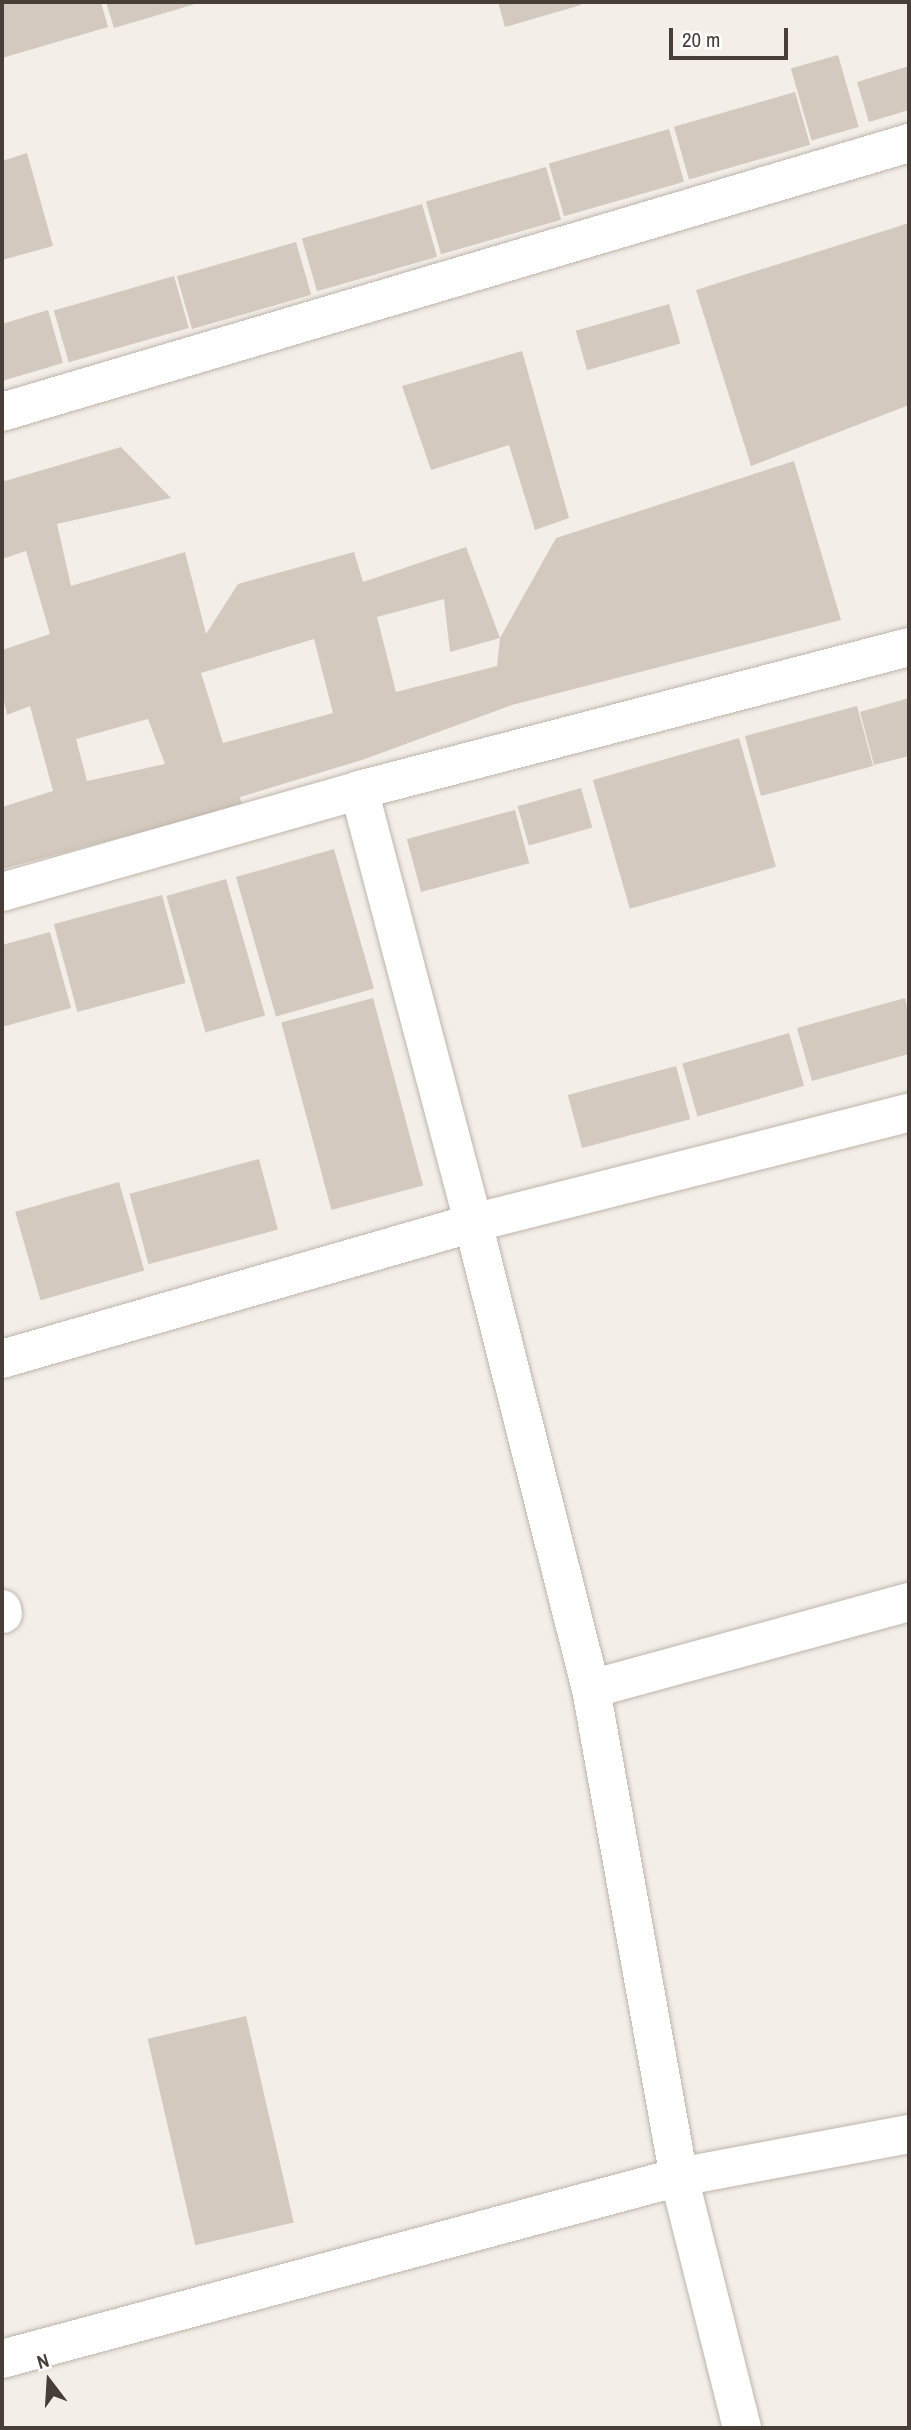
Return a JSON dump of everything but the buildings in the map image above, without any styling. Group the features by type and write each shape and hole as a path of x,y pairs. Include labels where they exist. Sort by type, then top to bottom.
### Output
{"street":[{"path":"2,412 909,143"},
{"path":"2,892 359,790 909,647"},
{"path":"359,790 592,1689 679,2177 742,2428"},
{"path":"2,1359 473,1223 909,1112"},
{"path":"592,1689 909,1602"},
{"path":"2,2359 679,2177 909,2134"}]}
